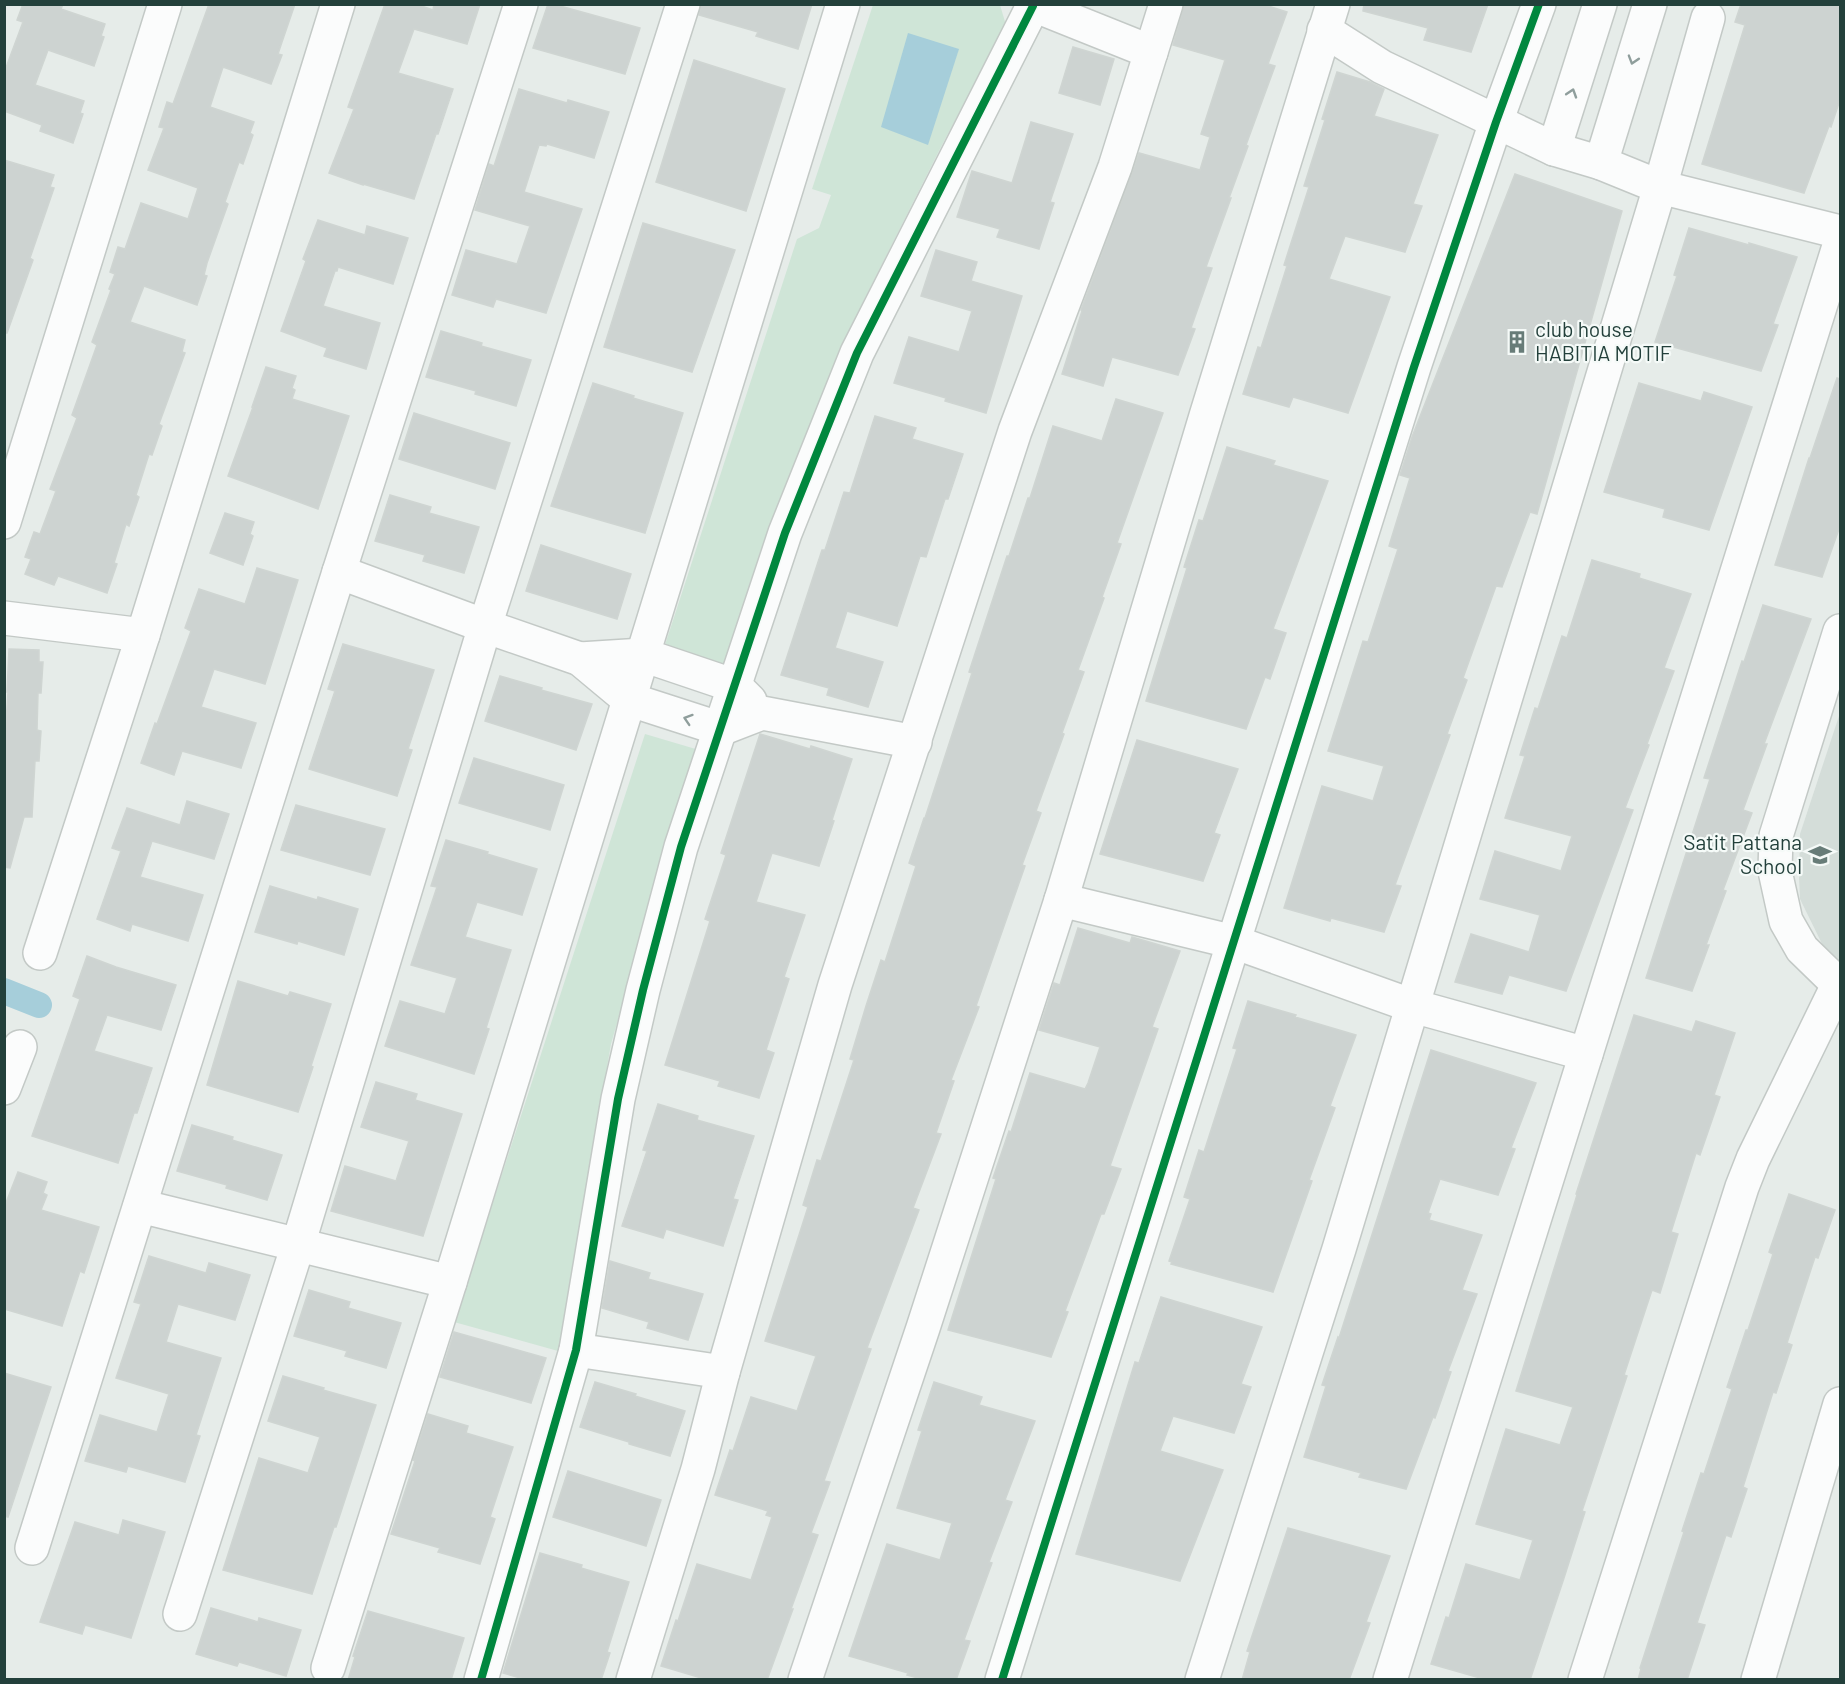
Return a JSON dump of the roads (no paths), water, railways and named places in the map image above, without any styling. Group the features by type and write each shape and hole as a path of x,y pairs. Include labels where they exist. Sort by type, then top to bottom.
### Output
{"street":[{"path":"4,522 165,4"},
{"path":"40,953 143,635 338,4"},
{"path":"32,1548 339,572 521,4"},
{"path":"180,1614 298,1245 485,626 683,4"},
{"path":"328,1668 450,1282 843,4"},
{"path":"633,1680 698,1469 723,1372 835,985 1016,431 1115,167 1166,4"},
{"path":"1002,1680 1410,379 1496,122 1539,4"},
{"path":"1554,149 1600,4"},
{"path":"1601,163 1650,4"},
{"path":"481,1680 576,1350 618,1099 643,990 681,847 785,532 857,353 1032,5 1151,52"},
{"path":"805,1680 923,1328 1061,900 1206,416 1329,17 1382,68 1554,149 1601,163 1660,187 1840,232"},
{"path":"1202,1680 1339,1249 1413,1006 1660,187 1708,18"},
{"path":"1390,1680 1840,243"},
{"path":"339,572 580,659 628,699 721,729 762,712"},
{"path":"4,618 143,635"},
{"path":"1585,1680 1742,1187 1753,1159 1839,986 1802,949 1786,921 1774,871 1776,836 1840,631"},
{"path":"580,659 643,655 735,686 762,712 915,742"},
{"path":"1061,900 1234,942 1413,1006 1586,1054"},
{"path":"4,1088 20,1047"},
{"path":"140,1206 450,1282"},
{"path":"576,1350 723,1372"},
{"path":"1758,1680 1840,1404"}],"water":[{"path":"908,33 959,49 928,145 881,127"}],"waterway":[{"path":"4,991 39,1005"}],"place":[{"name":"club house HABITIA MOTIF","path":"1517,342"},
{"name":"Satit Pattana School","path":"1820,855"}]}
